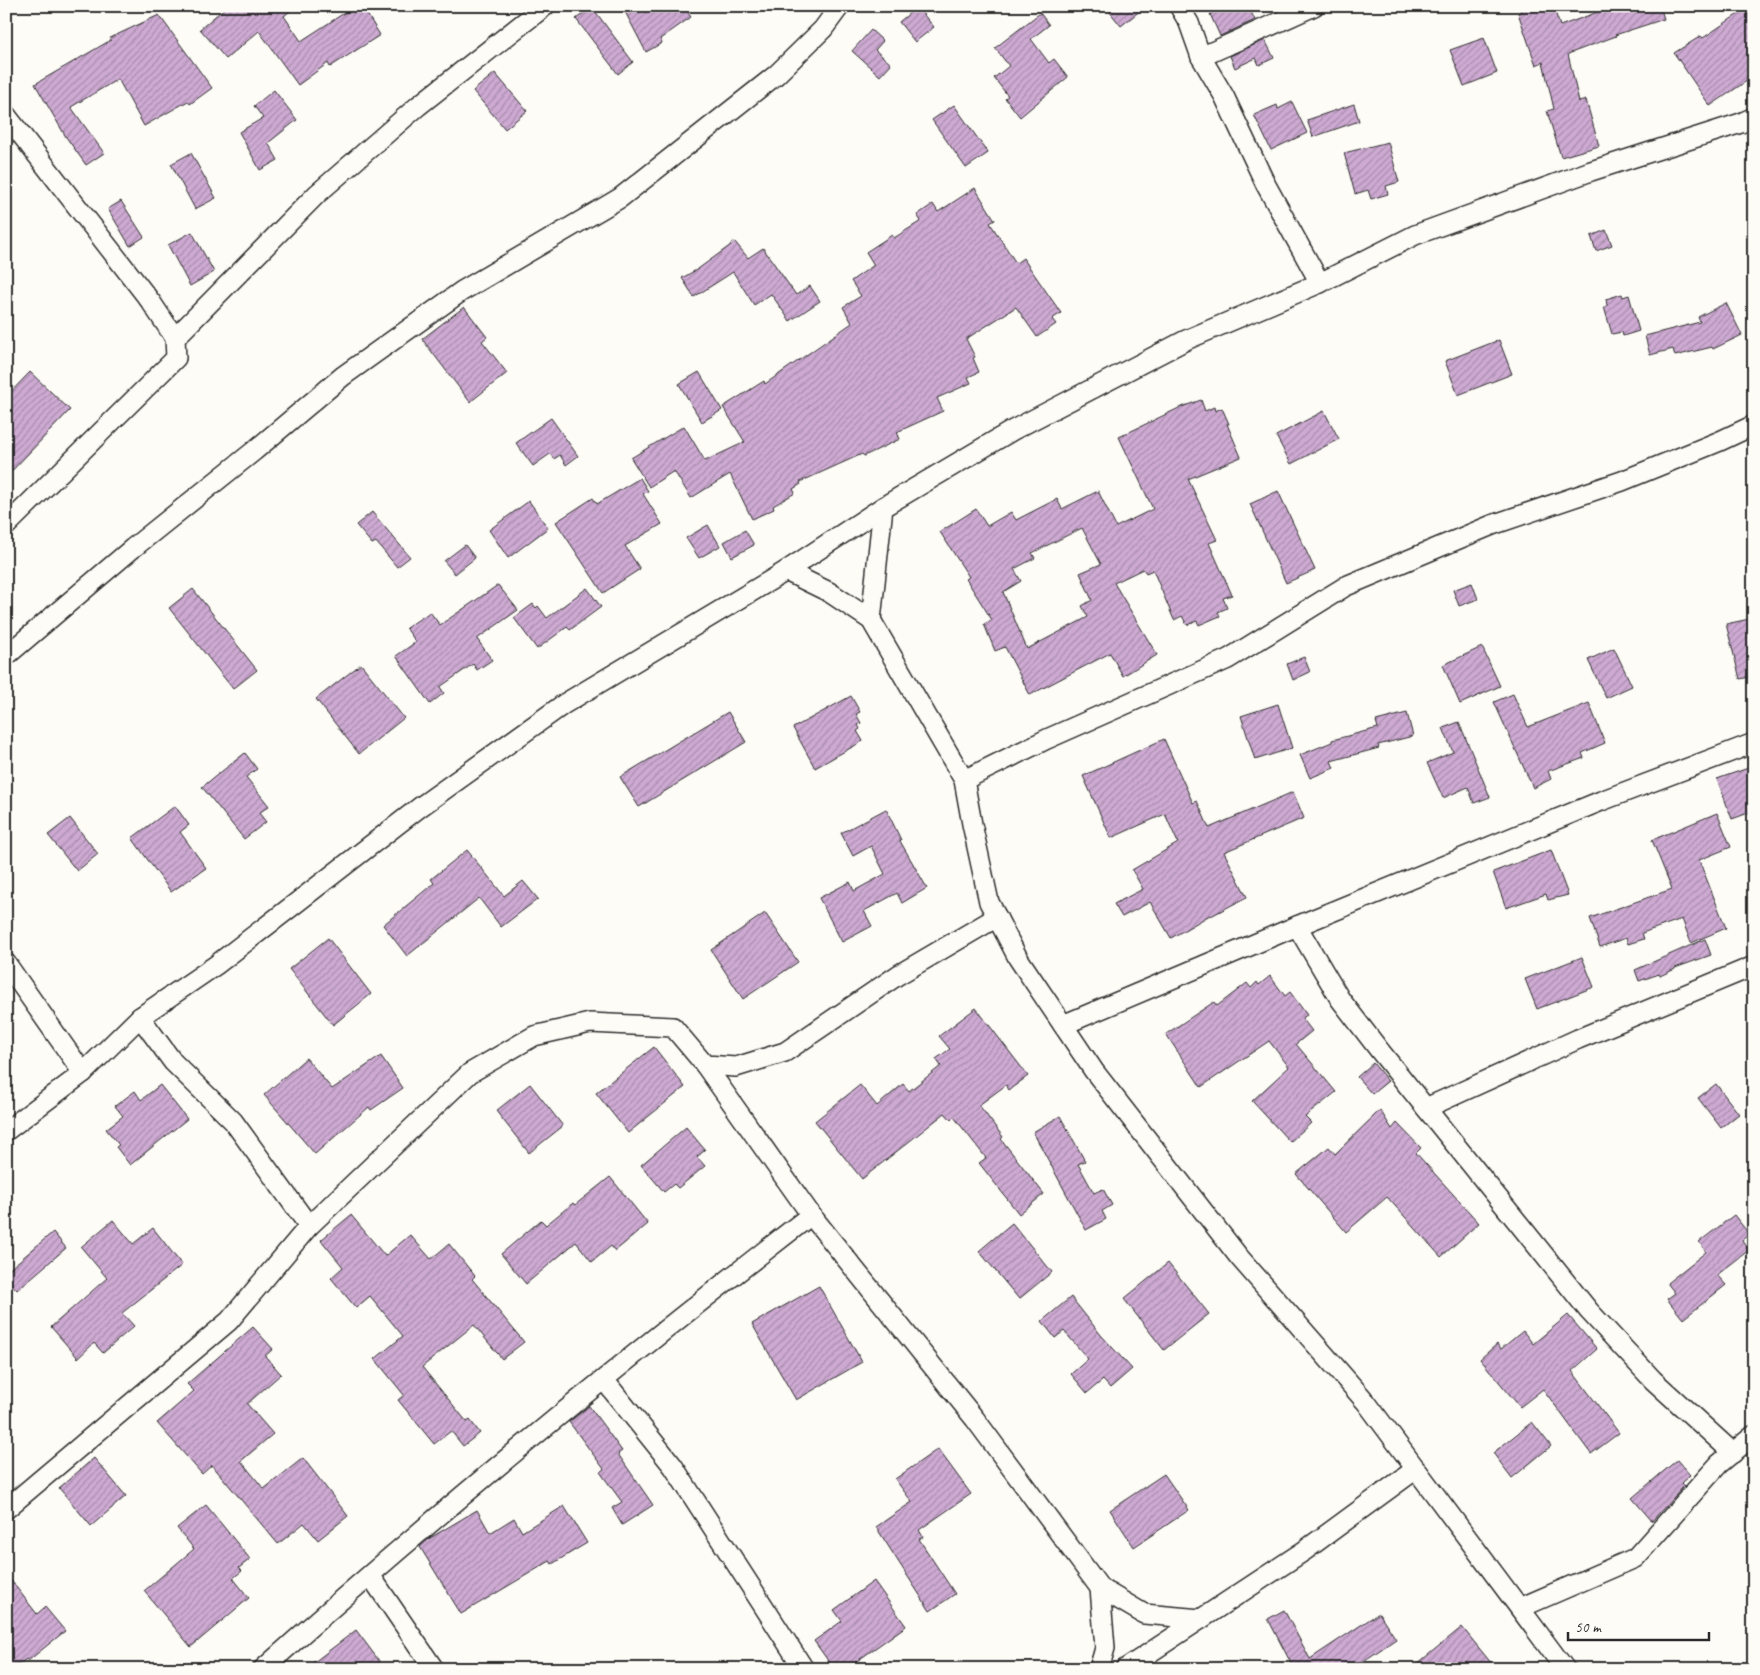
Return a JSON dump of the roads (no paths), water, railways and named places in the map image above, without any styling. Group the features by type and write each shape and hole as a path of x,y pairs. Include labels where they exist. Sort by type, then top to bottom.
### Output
{"street":[{"path":"175,338 317,194 418,106 545,6"},
{"path":"6,656 133,548 254,451 343,376 462,292 620,198 776,75 823,29 840,6"},
{"path":"1179,6 1189,23 1201,58 1224,96 1266,185 1320,283"},
{"path":"1201,58 1314,6"},
{"path":"6,115 151,302 175,338 176,358 6,526"},
{"path":"6,1131 83,1074 140,1017 216,965 420,808 564,704 786,571 883,507 1012,430 1186,340 1320,283 1414,235 1754,117"},
{"path":"964,780 1046,739 1228,659 1346,586 1492,525 1622,481 1754,425"},
{"path":"871,620 883,507"},
{"path":"786,571 829,592 871,620 964,780 989,902 1018,958 1094,1071 1239,1257 1366,1402 1565,1669"},
{"path":"1063,1025 1601,801 1754,743"},
{"path":"705,1065 736,1067 785,1052 898,975 996,917"},
{"path":"1298,926 1340,998 1380,1052 1589,1311 1652,1380 1733,1453"},
{"path":"6,963 83,1074"},
{"path":"1426,1108 1578,1040 1754,966"},
{"path":"140,1017 173,1062 233,1121 309,1226"},
{"path":"6,1509 229,1320 309,1226 470,1073 534,1036 590,1023 673,1027 705,1065 811,1215 975,1419 1100,1588 1144,1614 1201,1619"},
{"path":"263,1669 516,1451 811,1215"},
{"path":"604,1380 673,1466 804,1669"},
{"path":"1520,1608 1635,1558 1719,1464 1754,1435"},
{"path":"1125,1669 1304,1551 1416,1469"},
{"path":"370,1575 434,1669"},
{"path":"1099,1669 1105,1648 1100,1588"}]}
